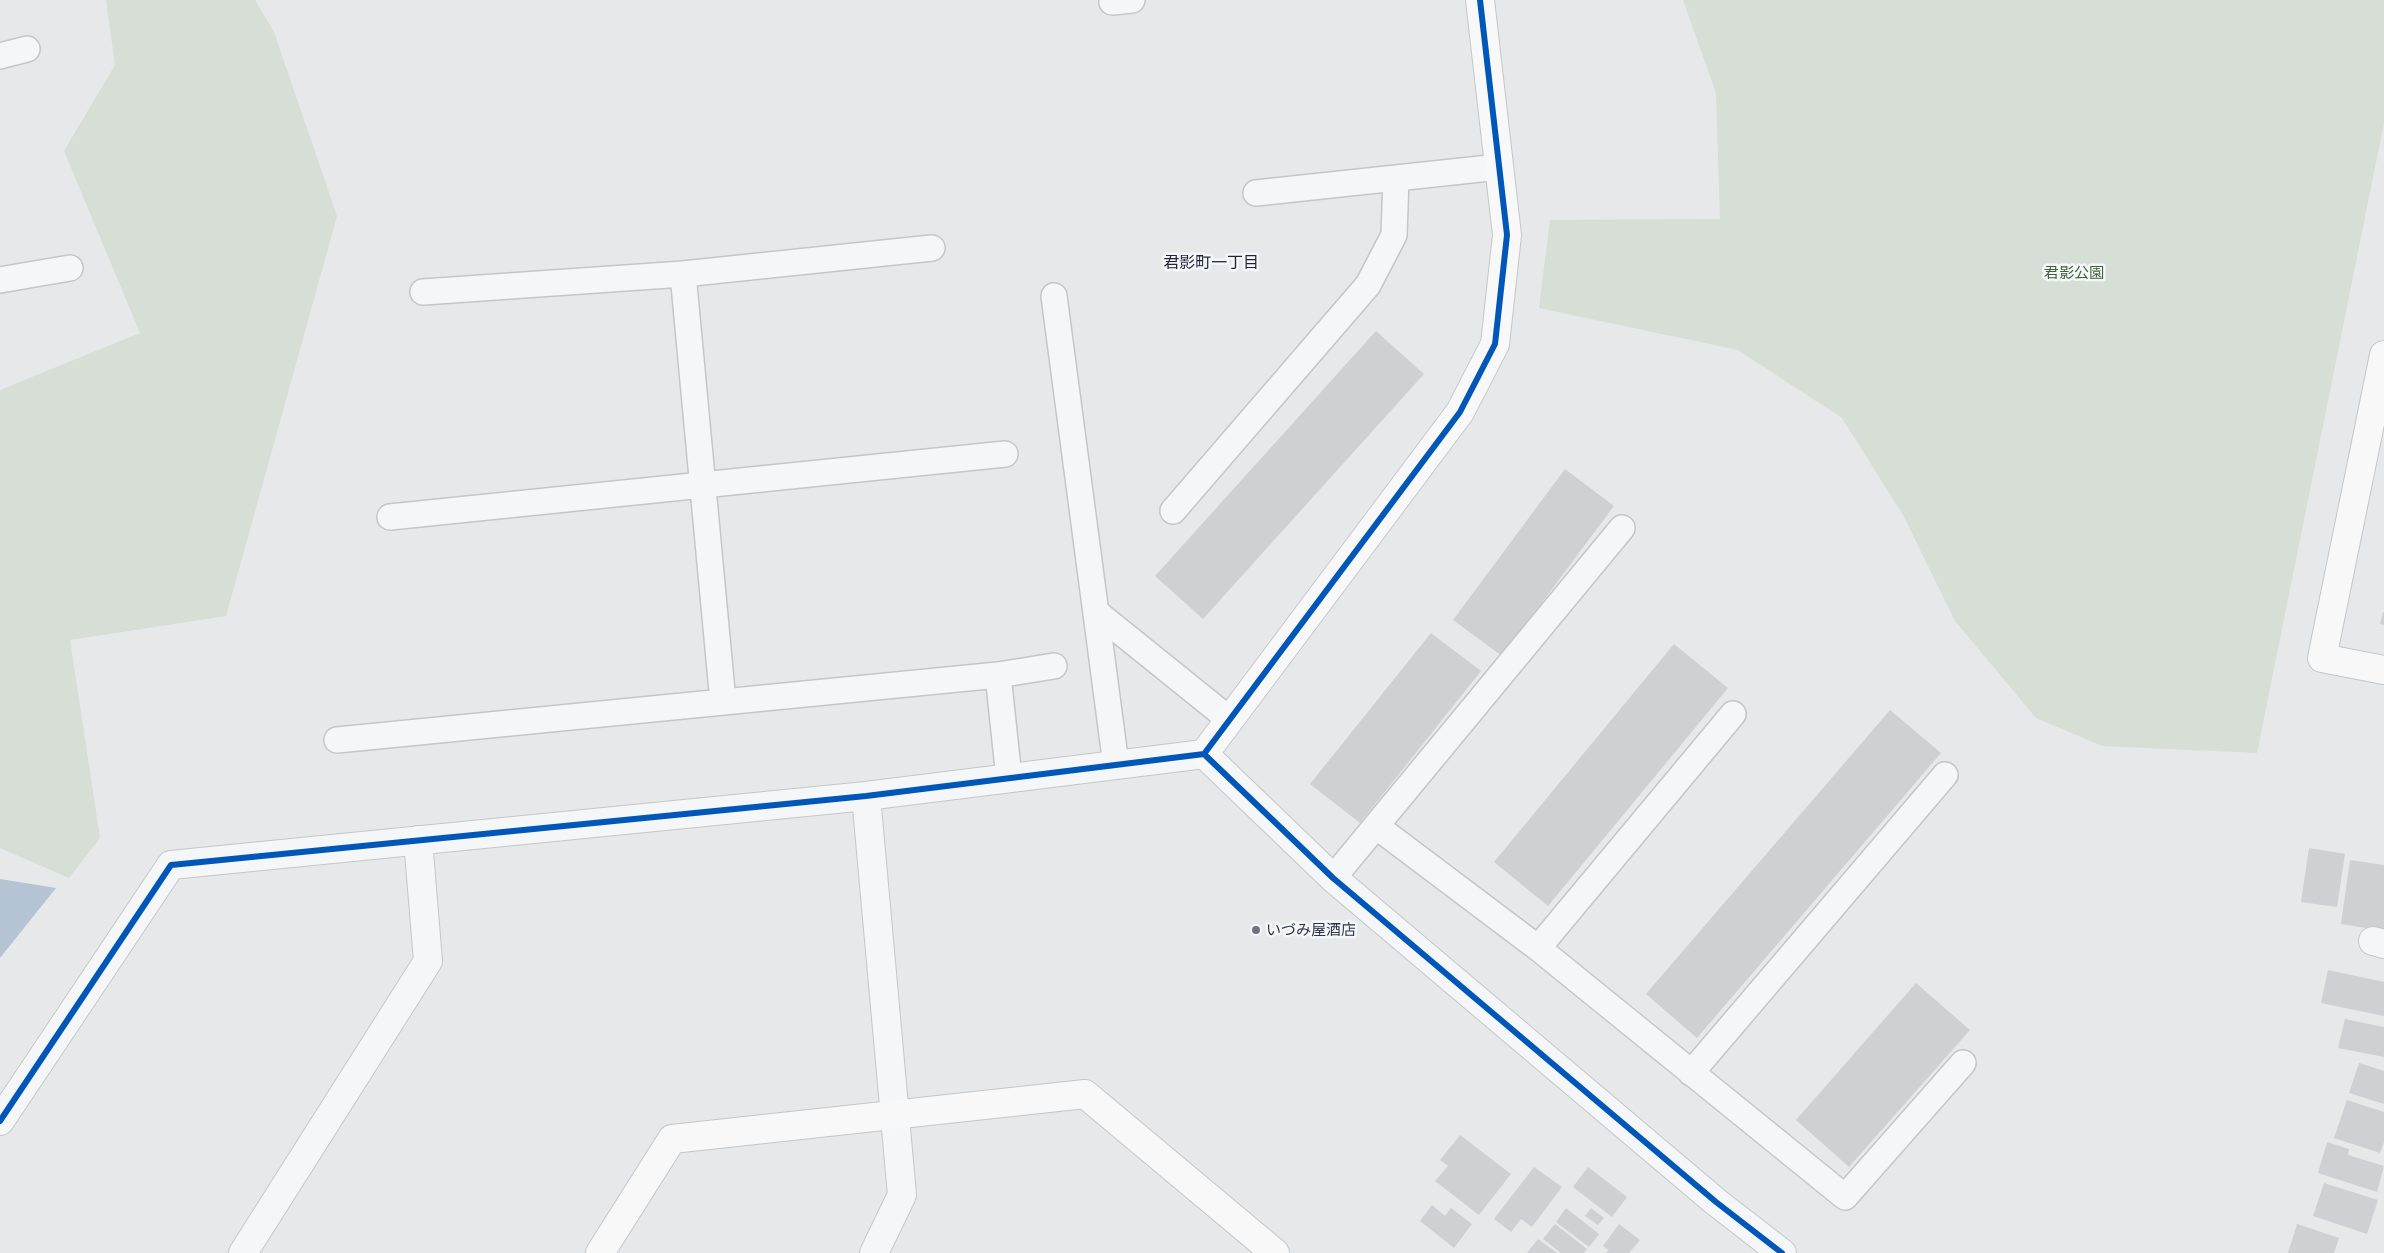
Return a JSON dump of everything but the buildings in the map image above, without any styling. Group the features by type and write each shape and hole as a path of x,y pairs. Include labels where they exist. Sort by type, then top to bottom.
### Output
{"street":[{"path":"0,1121 171,865 866,796 1204,754 1460,412 1495,344 1507,236 1480,0"},
{"path":"2384,355 2322,658 2384,670"},
{"path":"1204,754 1334,878 1716,1202 1782,1253"},
{"path":"866,796 902,1195 874,1253"},
{"path":"243,1253 428,961 418,840"},
{"path":"600,1253 672,1139 894,1113 1085,1094 1275,1253"}],"lane":[{"path":"0,56 27,49"},
{"path":"1256,193 1499,167"},
{"path":"1173,511 1368,285 1394,235 1396,178"},
{"path":"423,292 683,274 932,248"},
{"path":"0,280 70,268"},
{"path":"683,274 723,702"},
{"path":"1054,296 1116,764"},
{"path":"390,517 1005,454"},
{"path":"1334,878 1622,528"},
{"path":"1096,612 1230,720"},
{"path":"337,740 998,675 1054,666"},
{"path":"998,675 1009,778"},
{"path":"1538,948 1733,714"},
{"path":"1691,1073 1945,775"},
{"path":"1376,826 1538,948 1845,1197 1963,1063"}],"green space":[{"path":"106,0 255,0 274,32 337,216 226,616 70,640 100,838 69,878 0,848 0,390 140,333 64,151 115,65"},
{"name":"君影公園","path":"1683,0 2384,0 2384,123 2257,753 2102,746 2036,718 1955,621 1903,515 1842,418 1738,350 1539,308 1550,220 1720,219 1716,93"}],"water":[{"path":"0,879 56,888 0,958"}],"cycle path":[{"path":"1204,754 1460,412 1495,344 1507,235 1480,0"},
{"path":"0,1121 171,865 866,796 1204,754 1333,878 1716,1202 1782,1253"}],"place":[{"name":"いづみ屋酒店","path":"1256,930"}],"district":[{"name":"君影町一丁目","path":"1211,263"}]}
